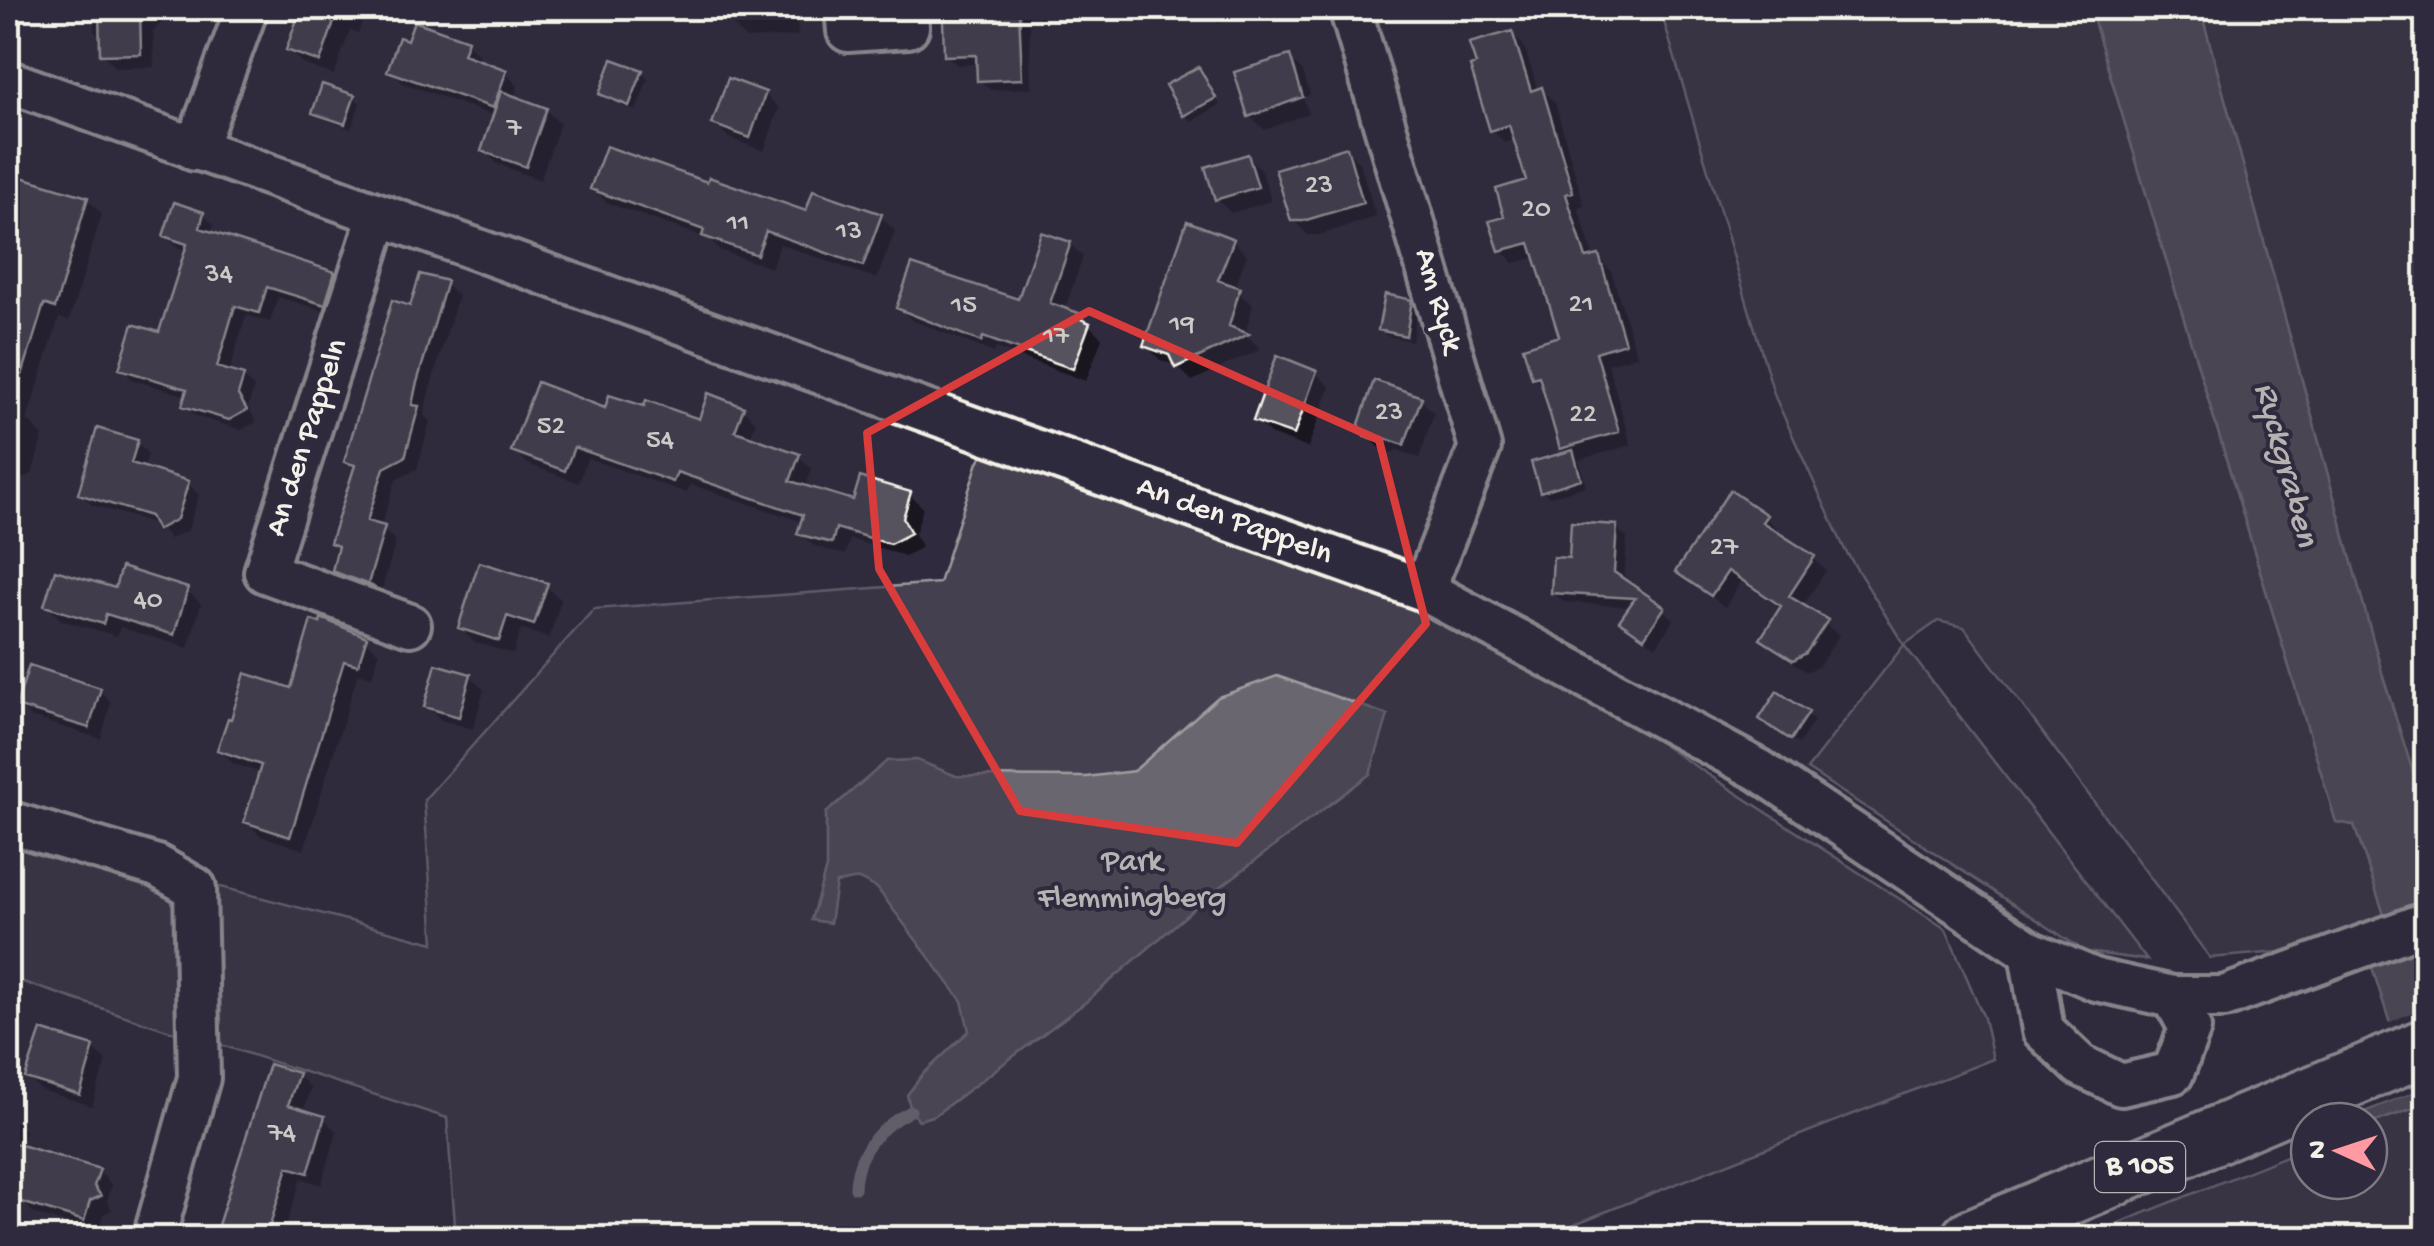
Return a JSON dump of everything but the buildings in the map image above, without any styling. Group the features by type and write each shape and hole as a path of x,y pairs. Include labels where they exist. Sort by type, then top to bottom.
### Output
{"highway":[{"name":"B 105","path":"1970,1238 2426,1048"}],"street":[{"path":"195,150 248,8"},
{"path":"846,8 848,31 908,27 907,8"},
{"name":"Am Ryck","path":"1350,8 1480,447 1424,590"},
{"name":"An den Pappeln","path":"8,81 1424,590 1759,770 2030,952 2096,980 2173,997 2224,996 2426,923"},
{"name":"An den Pappeln","path":"380,215 265,572 410,625"},
{"path":"8,822 156,866 196,888 199,1078 154,1238"},
{"path":"2030,952 2043,1030 2080,1065 2120,1086 2173,1074 2190,1028 2173,997"}],"highlighted area":[{"path":"1089,311 1379,440 1426,624 1237,843 1020,811 879,569 867,433"}],"green space":[{"path":"1660,8 2090,8 2336,822 2354,825 2385,917 2280,952 2210,958 1964,627 1938,621 1904,645 1845,550 1775,397"},
{"path":"2200,8 2426,8 2426,814 2384,680"},
{"name":"Park Flemmingberg","path":"988,445 1409,605 1612,712 1946,929 1984,1018 1993,1059 1539,1238 456,1238 447,1118 206,1040 204,892 221,887 434,943 424,800 594,609 939,583 978,462"},
{"path":"1904,645 2147,960 2086,952 1807,769"},
{"path":"8,840 152,883 169,894 177,907 182,1035 8,977"},
{"path":"2426,1104 2426,1238 2082,1238 2289,1155 2289,1201 2389,1201 2389,1117"}],"water":[{"name":"Ryckgraben","path":"2090,8 2200,8 2384,680 2426,814 2426,1104 2389,1117 2389,1102 2412,1092 2359,927 2385,917 2354,825 2336,822"},
{"path":"1277,676 1388,715 1370,774 1211,894 1086,1002 935,1115 919,1120 911,1111 907,1095 922,1075 969,1031 962,1001 877,888 859,879 836,883 830,923 811,920 826,868 826,813 887,761 917,760 956,776 1086,777 1134,771 1218,697"}],"pier":[{"path":"2426,1007 2426,1087 2389,1101 2379,1101 2406,1090 2385,1024"}],"waterway":[{"path":"855,1188 860,1163 872,1142 889,1124 911,1111"}]}
